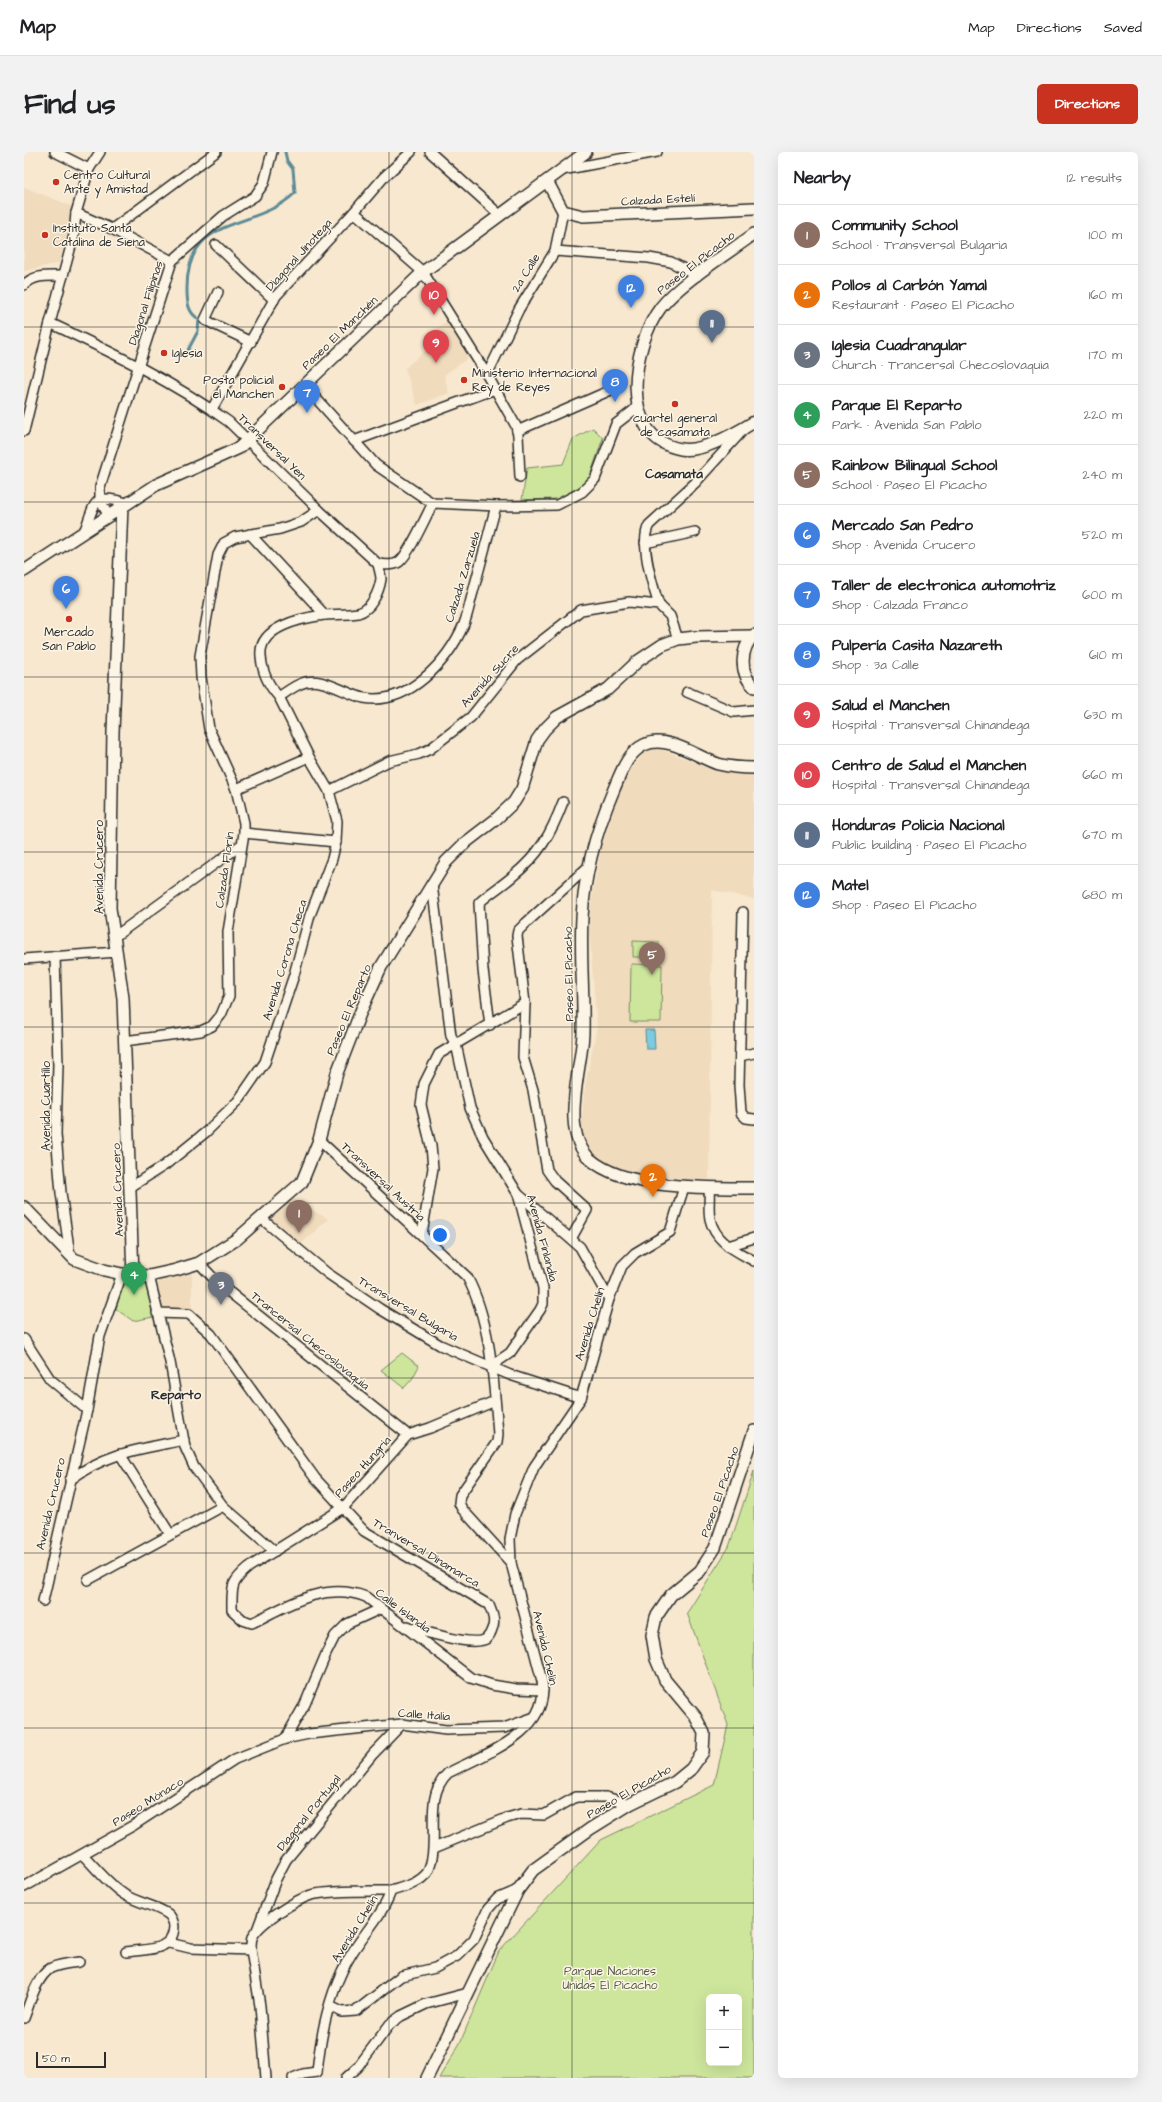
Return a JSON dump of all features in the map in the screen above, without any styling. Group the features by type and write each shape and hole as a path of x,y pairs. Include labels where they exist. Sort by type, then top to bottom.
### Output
{"street":[{"path":"55,152 89,169"},
{"path":"24,431 50,323 74,235 76,213 89,169 100,152"},
{"path":"112,229 216,152"},
{"name":"Diagonal Filipinas","path":"85,530 95,504 100,500 100,486 172,261 223,216 255,196 264,183 272,152"},
{"name":"Diagonal Jinotega","path":"212,409 274,300 384,177 411,152"},
{"path":"430,152 500,215"},
{"name":"Paseo El Manchén","path":"24,571 156,485 238,448 248,440 280,406 347,346 423,272 586,152"},
{"path":"562,170 657,152"},
{"path":"547,181 563,211"},
{"name":"Calzada Estelí","path":"563,211 582,216 754,208"},
{"name":"2a Calle","path":"487,375 519,309 555,251 563,211"},
{"path":"354,212 423,272 487,375 517,431 520,477"},
{"path":"76,213 112,229 172,261"},
{"name":"Paseo El Picacho","path":"750,425 706,446 682,450 664,444 646,427 638,404 636,378 637,362 642,344 650,326 661,308 669,299 697,276 754,234"},
{"path":"216,245 274,300"},
{"path":"555,251 649,258 671,262 697,276"},
{"path":"24,285 30,279 41,275 63,276"},
{"path":"218,292 205,320 251,342"},
{"name":"Transversal Yen","path":"50,323 138,366 212,409 229,422 319,510 378,564"},
{"path":"304,385 376,465 434,503 496,506 557,505 582,492 595,479 616,424 634,410 638,404"},
{"path":"354,441 495,390"},
{"path":"517,431 611,390"},
{"path":"678,639 670,616 659,605 653,587 646,543 646,530 648,525 695,483 750,425"},
{"path":"108,515 100,500 106,497 125,504"},
{"path":"378,564 391,565 399,562 408,550 434,503"},
{"name":"Avenida Crucero","path":"125,504 113,764 110,908 123,998 132,1186 133,1275"},
{"name":"Calzada Zarzuela","path":"279,697 301,683 316,681 347,694 364,698 382,699 406,692 428,674 444,656 464,624 496,506"},
{"name":"Calzada Florín","path":"124,1041 201,1031 212,1026 222,1015 229,996 228,932 244,833 244,823 236,789 209,729 201,677 200,656 218,555 224,543 235,537 280,529 301,522 319,510"},
{"path":"646,543 695,532"},
{"path":"250,534 325,615"},
{"name":"Avenida Corona Checa","path":"132,1186 165,1165 206,1132 238,1101 265,1062 294,975 310,915 332,859 336,842 337,821 329,791 309,757 279,697 273,690 262,670 260,650 264,639 273,630 325,615 360,613 372,603 378,592 381,578 378,564"},
{"name":"Avenida Sucre","path":"329,791 389,762 420,754 430,749 471,716 517,660 581,610 630,602 659,605"},
{"path":"753,636 744,652 743,668 747,679 754,687"},
{"name":"Paseo El Reparto","path":"24,1207 74,1259 122,1274 149,1276 199,1263 237,1239 262,1219 302,1182 319,1140 337,1073 361,1011 381,967 446,862 465,843 495,820 514,802 522,789 537,740 545,729 557,717 608,689 638,661 662,645 678,639 753,636"},
{"path":"686,692 734,712 754,710"},
{"name":"Paseo El Picacho","path":"754,768 721,764 668,743 656,742 646,744 635,750 623,768 601,819 589,866 582,917 583,1036 574,1100 574,1122 580,1146 590,1159 612,1172 646,1181 684,1187 754,1188"},
{"path":"236,789 309,757"},
{"path":"490,1025 483,970 479,904 514,876 542,847 549,837 563,802"},
{"path":"244,833 336,842"},
{"path":"114,937 241,845"},
{"path":"572,1238 587,1210 555,1181 547,1170 534,1090 523,1057 525,1003 518,931 589,866"},
{"name":"Avenida Finlandia","path":"432,884 451,1036 456,1044 465,1089 475,1122 518,1194 543,1288 543,1304 510,1353 491,1366"},
{"path":"743,912 739,1085 741,1113 746,1118 754,1119"},
{"path":"24,958 117,952"},
{"name":"Avenida Cuartillo","path":"56,956 58,1065 56,1134 61,1193 70,1255"},
{"path":"422,1234 433,1168 431,1146 421,1105 424,1084 439,1054 525,1003"},
{"path":"740,1056 754,1053"},
{"name":"Transversal Austria","path":"319,1140 467,1277 477,1295 482,1310 491,1366"},
{"name":"Avenida Chelín","path":"320,2075 330,2006 338,1980 352,1953 388,1902 391,1891 409,1886 428,1872 434,1848 434,1796 441,1779 448,1772 514,1738 536,1717 543,1700 543,1690 511,1562 510,1539 515,1514 534,1468 581,1398 609,1299 624,1265 635,1253 670,1232 684,1187"},
{"path":"709,1188 710,1219 717,1236 728,1246 754,1261"},
{"path":"518,1194 572,1238 582,1251 609,1299"},
{"name":"Transversal Bulgaria","path":"262,1219 327,1273 380,1309 440,1345 510,1375 581,1398"},
{"path":"728,1246 754,1238"},
{"name":"Trancersal Checoslovaquia","path":"199,1263 218,1283 408,1435"},
{"name":"Avenida Crucero","path":"43,1601 87,1410 100,1336 122,1274"},
{"path":"149,1276 170,1362 184,1440 194,1467 223,1506 275,1551"},
{"name":"Tranversal Dinamarca","path":"157,1313 190,1314 211,1334 315,1478 364,1531 489,1605 493,1613 494,1625 490,1634 485,1640 474,1641 442,1636 398,1623"},
{"path":"24,1339 50,1379 87,1410"},
{"path":"491,1366 498,1434 497,1442 460,1494 460,1503 462,1509 511,1562"},
{"name":"Paseo Hungría","path":"236,1578 248,1567 343,1508 408,1435 436,1426 495,1401"},
{"name":"Paseo El Picacho","path":"427,2078 518,1890 534,1870 590,1829 630,1804 675,1782 692,1769 703,1752 704,1733 695,1716 665,1680 656,1659 652,1635 656,1617 671,1595 700,1571 714,1548 754,1431"},
{"path":"70,1480 84,1470 120,1454 184,1440"},
{"path":"120,1454 170,1534"},
{"path":"88,1580 223,1506"},
{"name":"Calle Islandia","path":"236,1578 232,1589 232,1610 243,1620 252,1623 301,1598 338,1591 353,1592 366,1597 471,1678 492,1685 516,1689 543,1690"},
{"path":"285,1739 306,1704 326,1654 335,1636 347,1624 380,1609"},
{"name":"Calle Italia","path":"285,1739 309,1734 402,1724 446,1730 504,1728 536,1717"},
{"name":"Diagonal Portugal","path":"251,1950 252,1938 257,1930 276,1879 286,1860 372,1754 402,1724"},
{"name":"Paseo Mónaco","path":"24,1887 134,1825 235,1759 285,1739"},
{"path":"434,1848 507,1818 521,1814 544,1815 576,1797 606,1797 630,1804"},
{"path":"83,1855 113,1886 126,1896 169,1914 174,1923 174,1935 169,1943 162,1947 126,1952"},
{"path":"330,2006 342,2012 356,2011 401,1976 435,1968 457,1956 474,1939 488,1909 497,1899 518,1890"},
{"path":"257,1930 281,1912 312,1895 391,1891"},
{"path":"169,1943 190,1948 251,1950 260,2006 266,2078"},
{"path":"24,2018 36,1987 44,1974 51,1968 79,1962"},
{"path":"346,2078 358,2067 390,2024 401,2016 426,2004 468,1993"},
{"path":"293,2078 303,2074 320,2075"}],"shaded area":[{"name":"Instituto Santa Catalina de Siena","path":"24,187 74,207 59,263 24,271"},
{"path":"448,321 468,358 444,375 449,393 417,405 405,368 431,346 426,335"},
{"path":"659,749 719,771 754,773 754,899 712,890 709,1179 672,1181 621,1172 593,1157 582,1137 581,1124 585,1086 597,1027 589,929 592,897 601,849 623,780 643,754 651,750"},
{"path":"293,1199 328,1219 300,1245 268,1220"},
{"path":"192,1274 192,1311 160,1309 155,1282"}],"green space":[{"path":"593,428 603,438 588,482 557,499 522,500 527,468 563,464 573,439"},
{"path":"633,941 659,942 659,957 633,957"},
{"path":"631,964 662,965 661,1022 630,1022"},
{"path":"124,1278 147,1280 153,1317 133,1321 116,1309"},
{"path":"402,1353 419,1366 412,1379 404,1388 381,1370"},
{"name":"Parque Naciones Unidas El Picacho","path":"754,1471 754,2078 439,2078 460,2043 499,1951 601,1840 714,1785 728,1725 687,1613 729,1547"}],"water":[{"path":"645,1030 654,1030 655,1049 646,1049"}],"waterway":[{"path":"188,350 198,331 199,319 192,314 187,299 190,265 198,247 210,235 226,227 261,214 279,205 295,193 293,169 287,161 285,152"}],"place":[{"name":"Centro Cultural Arte y Amistad","path":"56,182"},
{"name":"Instituto Santa Catalina de Siena","path":"45,235"},
{"name":"Matel","path":"631,308"},
{"name":"Centro de Salud el Manchen","path":"434,315"},
{"name":"Honduras Policia Nacional","path":"712,343"},
{"name":"Iglesia","path":"164,353"},
{"name":"Salud el Manchen","path":"436,363"},
{"name":"Ministerio Internacional Rey de Reyes","path":"464,380"},
{"name":"Posta policial el Manchen","path":"282,387"},
{"name":"Pulpería Casita Nazareth","path":"615,402"},
{"name":"cuartel general de casamata","path":"675,404"},
{"name":"Taller de electronica automotriz","path":"307,413"},
{"name":"Mercado San Pedro","path":"66,609"},
{"name":"Mercado San Pablo","path":"69,619"},
{"name":"Rainbow Bilingual School","path":"652,975"},
{"name":"Pollos al Carbón Yamal","path":"653,1197"},
{"name":"Community School","path":"299,1233"},
{"name":"Parque El Reparto","path":"134,1295"},
{"name":"Iglesia Cuadrangular","path":"221,1305"}],"district":[{"name":"Casamata","path":"674,474"},
{"name":"Reparto","path":"176,1395"}]}
